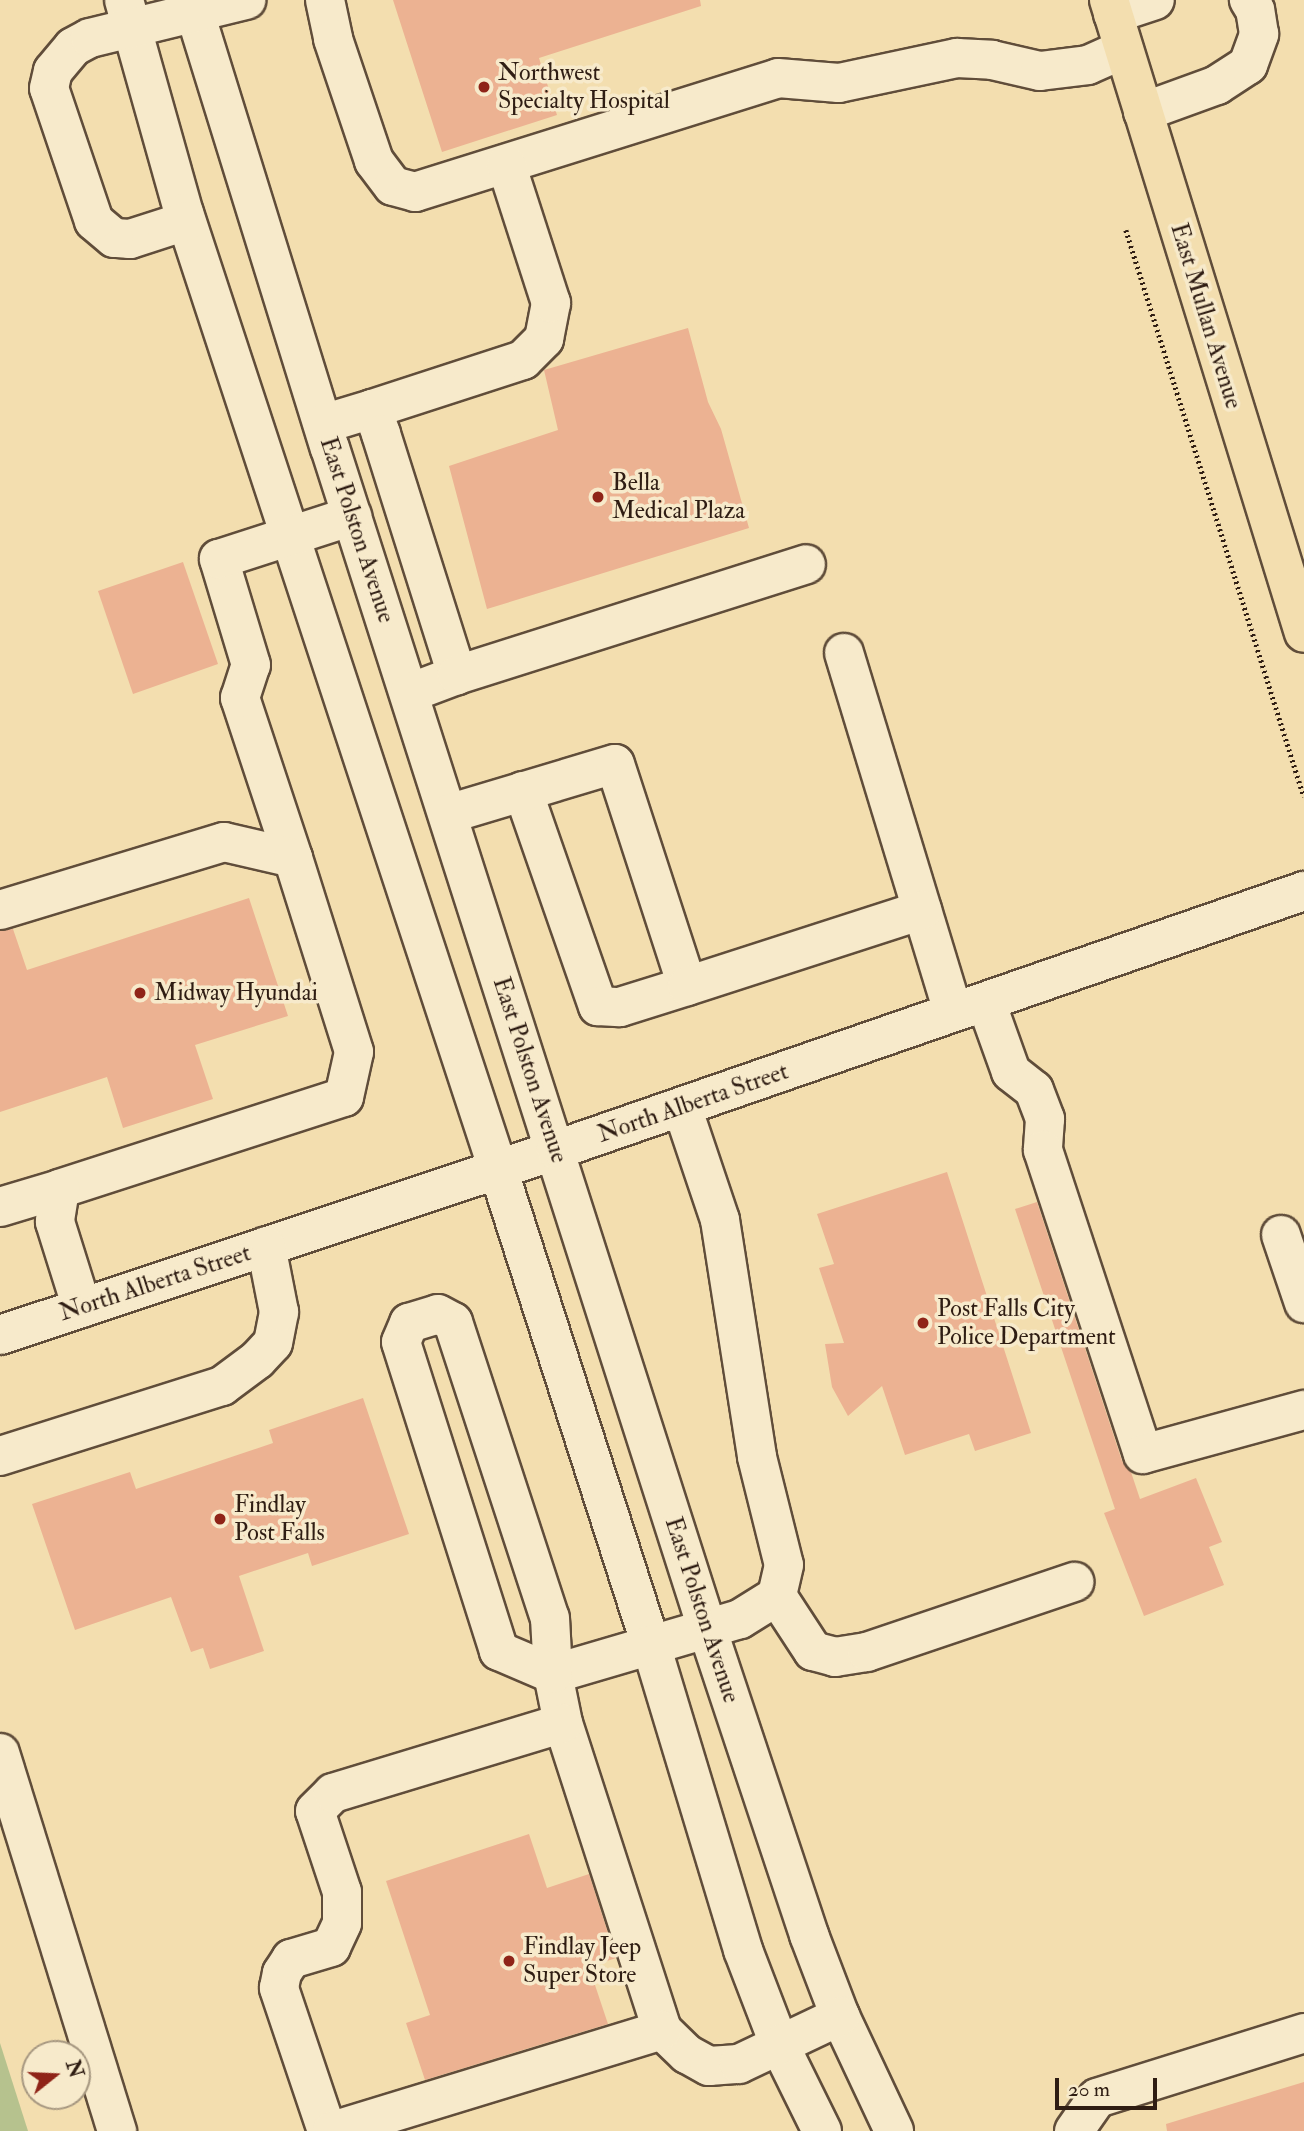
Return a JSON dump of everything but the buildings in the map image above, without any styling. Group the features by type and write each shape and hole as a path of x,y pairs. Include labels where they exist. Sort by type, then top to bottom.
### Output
{"main road":[{"name":"East Mullan Avenue","path":"1115,21 1304,633"}],"street":[{"path":"186,221 130,239 114,238 94,221 49,88 53,71 73,47 127,14 246,0"},
{"path":"325,0 333,39 374,161 393,186 415,192 778,78 839,83 957,58 992,60 1040,71 1088,65 1115,21 1155,0"},
{"path":"1143,112 1217,85 1248,65 1259,34 1255,10 1249,0"},
{"name":"East Polston Avenue","path":"193,6 352,516 707,1628 809,1935 839,2016 894,2131"},
{"path":"127,14 186,221 498,1169 651,1645 743,1950 779,2044 822,2131"},
{"path":"323,424 523,360 544,339 551,303 506,164"},
{"path":"372,409 457,675"},
{"path":"0,1208 58,1205 344,1097 354,1052 240,698 251,665 219,559 352,516"},
{"path":"409,693 457,675 806,564"},
{"path":"844,653 922,910 969,1007 1011,1072 1034,1090 1045,1119 1043,1150 1143,1454 1304,1410"},
{"path":"448,814 615,764 687,986"},
{"path":"523,791 598,1006 620,1007 922,910"},
{"path":"0,910 224,842 293,858"},
{"name":"North Alberta Street","path":"0,1335 556,1150 1304,891"},
{"path":"682,1107 720,1220 757,1457 784,1565 776,1597 740,1619 553,1674 499,1651 401,1342 409,1323 438,1314 453,1322 550,1618 553,1674 563,1724 662,2030 687,2054 709,2066 739,2064 839,2016"},
{"path":"58,1205 82,1308"},
{"path":"1281,1236 1304,1303"},
{"path":"0,1456 222,1386 257,1360 273,1343 279,1312 266,1246"},
{"path":"776,1597 813,1651 835,1657 867,1652 1074,1582"},
{"path":"563,1724 333,1793 315,1811 342,1892 342,1923 331,1947 291,1959 282,1973 279,1988 329,2131 662,2030"},
{"path":"0,1753 117,2131"},
{"path":"1074,2131 1097,2098 1304,2033"}],"path":[{"path":"1126,230 1304,797"}],"green space":[{"path":"0,2043 28,2131 0,2131"}],"place":[{"name":"Northwest Specialty Hospital","path":"484,87"},
{"name":"Bella Medical Plaza","path":"598,497"},
{"name":"Midway Hyundai","path":"140,993"},
{"name":"Post Falls City Police Department","path":"923,1323"},
{"name":"Findlay Post Falls","path":"220,1519"},
{"name":"Findlay Jeep Super Store","path":"509,1961"}]}
